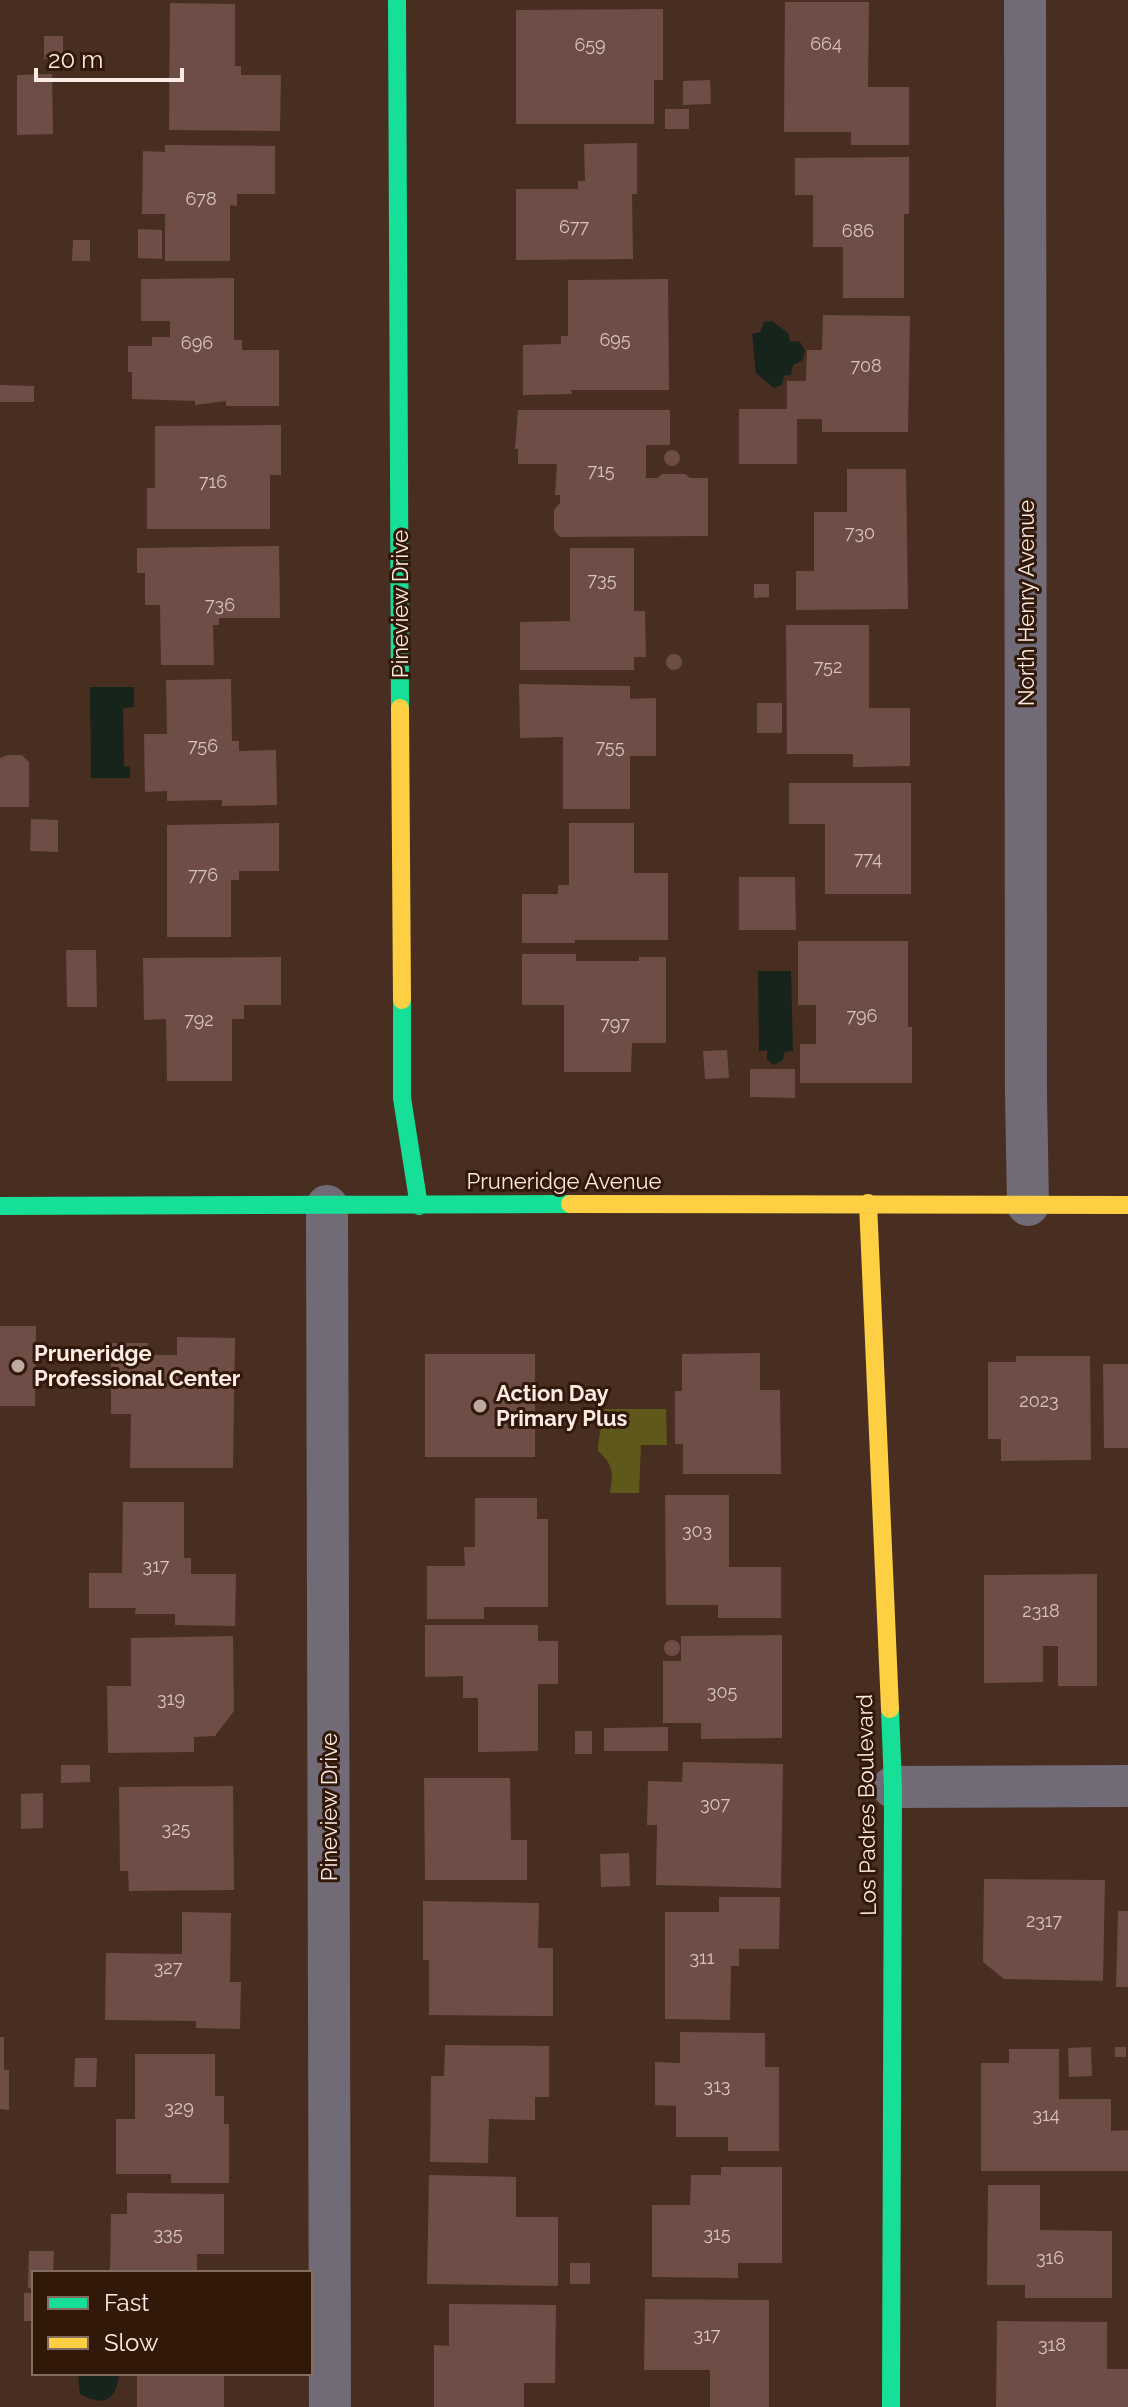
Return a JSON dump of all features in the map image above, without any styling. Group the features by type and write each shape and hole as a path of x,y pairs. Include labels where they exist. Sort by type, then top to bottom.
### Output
{"street":[{"name":"Pineview Drive","path":"397,0 402,1098 419,1206"},
{"name":"North Henry Avenue","path":"1025,0 1028,1205"},
{"name":"Los Padres Boulevard","path":"868,1203 893,1787 891,2407"},
{"name":"Pruneridge Avenue","path":"0,1206 1128,1205"},
{"name":"Pineview Drive","path":"327,1206 330,2407"},
{"path":"893,1787 1128,1786"}],"shaded area":[{"path":"772,321 788,333 790,341 800,342 805,351 802,361 793,365 791,375 784,376 782,385 774,388 756,373 752,334 760,332 764,322"},
{"path":"90,687 134,687 134,707 123,708 124,766 130,767 130,778 91,778"},
{"path":"758,971 791,971 793,1051 784,1052 783,1060 774,1065 767,1060 767,1050 759,1051"},
{"path":"604,1409 666,1409 667,1445 641,1445 639,1493 610,1493 611,1470 598,1451"},
{"path":"78,2375 119,2375 115,2390 108,2399 96,2400 80,2394"}],"building":[{"path":"785,2 869,2 868,87 909,87 909,145 851,145 851,132 784,132"},
{"path":"170,3 235,4 235,66 241,66 241,75 281,75 280,131 169,130"},
{"path":"663,9 663,80 654,80 654,124 516,124 516,10"},
{"path":"44,36 63,36 63,59 44,59"},
{"path":"52,74 53,134 17,135 17,75"},
{"path":"710,80 711,104 683,105 683,81"},
{"path":"665,109 689,109 689,129 665,129"},
{"path":"637,143 637,194 632,194 633,259 516,260 516,189 578,189 578,181 585,181 584,144"},
{"path":"165,145 275,146 275,194 237,194 237,206 230,205 230,261 165,261 165,214 142,214 143,151 165,152"},
{"path":"909,157 909,214 904,214 904,298 843,298 843,247 813,247 813,195 795,195 795,158"},
{"path":"138,229 162,230 162,259 138,258"},
{"path":"73,240 90,240 90,261 72,261"},
{"path":"234,278 234,340 242,340 242,350 279,350 279,406 226,406 226,401 195,405 195,401 132,399 128,346 152,346 152,337 170,337 170,321 141,321 141,279"},
{"path":"668,279 669,390 571,390 572,394 523,395 523,345 561,344 561,336 568,336 568,280"},
{"path":"823,315 910,316 908,432 822,432 822,419 797,419 797,464 739,464 739,409 787,409 787,381 806,381 807,350 822,350"},
{"path":"0,385 34,386 34,402 0,402"},
{"path":"518,410 670,410 670,445 646,445 646,478 685,474 690,478 708,478 708,536 560,537 554,530 554,510 560,503 560,495 555,495 557,464 518,464 518,449 515,449"},
{"path":"281,425 281,475 270,475 270,529 147,529 147,488 155,488 155,426"},
{"path":"669,450 675,450 680,458 678,464 669,466 664,461 664,455"},
{"path":"847,469 906,469 908,609 796,610 796,571 814,571 814,512 847,512"},
{"path":"279,546 280,618 219,618 219,625 213,625 214,665 161,665 160,605 145,605 145,573 137,573 137,548"},
{"path":"570,548 634,548 634,611 645,611 646,657 634,657 634,670 520,670 520,622 570,621"},
{"path":"754,584 769,584 769,597 754,598"},
{"path":"786,625 869,625 869,708 910,708 910,766 853,767 853,754 787,754"},
{"path":"671,654 677,654 682,662 680,668 671,670 666,665 666,659"},
{"path":"231,679 232,741 239,741 239,751 276,750 277,805 222,806 222,800 167,801 167,791 145,792 144,734 167,734 166,680"},
{"path":"519,684 630,686 630,699 656,698 656,756 630,756 630,809 563,809 563,737 520,738"},
{"path":"757,703 782,703 782,733 757,733"},
{"path":"22,755 29,762 29,807 0,807 0,758"},
{"path":"789,783 911,783 911,894 825,894 825,824 789,824"},
{"path":"31,819 58,820 58,852 30,851"},
{"path":"279,823 279,871 239,871 239,880 231,880 231,937 167,937 167,825"},
{"path":"569,823 634,823 634,873 668,873 668,940 522,943 522,894 558,894 558,885 569,885"},
{"path":"739,877 795,877 796,930 739,930"},
{"path":"798,941 908,941 908,1027 912,1027 912,1083 800,1083 800,1044 816,1044 816,1005 798,1005"},
{"path":"66,950 96,950 97,1007 67,1007"},
{"path":"522,954 576,954 576,961 639,961 639,957 666,957 666,1043 632,1043 631,1072 564,1072 564,1005 522,1005"},
{"path":"281,957 281,1005 244,1005 244,1019 232,1019 232,1081 167,1081 166,1019 144,1020 143,958"},
{"path":"727,1050 729,1078 705,1079 703,1051"},
{"path":"750,1069 795,1069 795,1098 750,1097"},
{"name":"Pruneridge Professional Center","path":"0,1326 36,1326 35,1406 0,1406"},
{"path":"177,1337 235,1338 233,1468 130,1468 131,1414 111,1414 111,1343 148,1343 148,1355 177,1355"},
{"path":"760,1353 760,1390 780,1390 781,1474 683,1474 683,1444 675,1444 675,1391 682,1391 682,1354"},
{"name":"Action Day Primary Plus","path":"425,1354 535,1354 535,1457 425,1457"},
{"path":"1016,1356 1090,1356 1091,1460 1001,1461 1001,1439 988,1439 988,1362 1016,1362"},
{"path":"1103,1364 1128,1364 1128,1448 1104,1448"},
{"path":"665,1495 729,1495 729,1567 781,1567 781,1618 718,1618 718,1605 666,1605"},
{"path":"475,1498 537,1498 537,1519 548,1519 548,1607 484,1607 484,1619 427,1619 427,1566 465,1566 464,1547 475,1547"},
{"path":"123,1502 184,1502 184,1558 191,1558 191,1574 236,1574 235,1626 175,1625 175,1614 135,1614 136,1608 89,1608 89,1573 122,1573"},
{"path":"1097,1574 1097,1686 1058,1686 1058,1646 1043,1646 1043,1682 984,1683 984,1575"},
{"path":"425,1625 538,1625 538,1641 558,1641 558,1684 538,1684 538,1751 478,1752 478,1698 463,1698 463,1676 425,1677"},
{"path":"782,1635 782,1738 701,1739 701,1723 663,1723 663,1661 681,1661 681,1636"},
{"path":"233,1636 234,1711 215,1736 194,1737 194,1752 108,1753 107,1686 131,1686 131,1638"},
{"path":"669,1640 675,1640 680,1648 678,1654 669,1656 664,1651 664,1645"},
{"path":"668,1727 668,1751 604,1751 604,1728"},
{"path":"575,1731 592,1731 592,1754 575,1754"},
{"path":"683,1762 783,1764 781,1888 656,1885 657,1825 647,1825 648,1781 682,1782"},
{"path":"61,1765 90,1765 90,1782 61,1783"},
{"path":"424,1778 510,1778 511,1840 527,1840 527,1880 425,1880"},
{"path":"233,1786 234,1890 129,1891 128,1871 120,1871 119,1787"},
{"path":"43,1793 43,1828 21,1829 21,1794"},
{"path":"629,1853 630,1886 601,1887 600,1854"},
{"path":"984,1879 1105,1880 1103,1981 1004,1979 983,1962"},
{"path":"719,1897 780,1897 779,1949 739,1949 739,1966 731,1966 730,2020 665,2019 665,1912 719,1912"},
{"path":"423,1901 539,1903 538,1948 553,1948 553,2016 429,2015 429,1960 423,1960"},
{"path":"1118,1911 1128,1911 1128,1987 1116,1987"},
{"path":"182,1912 231,1913 230,1982 241,1982 240,2029 196,2028 196,2021 105,2020 106,1953 182,1954"},
{"path":"680,2032 765,2033 765,2067 779,2067 779,2151 728,2151 728,2137 676,2137 676,2106 655,2105 655,2062 680,2063"},
{"path":"0,2037 4,2037 4,2070 9,2070 9,2110 0,2109"},
{"path":"445,2045 549,2046 549,2097 535,2097 535,2120 489,2119 488,2163 430,2162 431,2076 444,2076"},
{"path":"1091,2047 1092,2076 1069,2077 1068,2048"},
{"path":"1115,2047 1126,2047 1126,2057 1115,2057"},
{"path":"1009,2049 1059,2049 1059,2099 1111,2099 1111,2131 1128,2130 1128,2171 981,2171 981,2063 1009,2063"},
{"path":"135,2054 215,2054 215,2096 224,2096 224,2124 229,2124 229,2183 171,2183 171,2174 116,2174 116,2119 135,2119"},
{"path":"75,2058 97,2058 96,2087 74,2087"},
{"path":"721,2167 782,2167 782,2263 738,2263 738,2278 652,2277 652,2205 690,2205 691,2175 721,2175"},
{"path":"429,2175 516,2177 516,2217 558,2217 558,2286 427,2284"},
{"path":"988,2185 1040,2185 1040,2230 1112,2231 1112,2298 1025,2298 1025,2285 987,2285"},
{"path":"127,2193 224,2194 224,2254 197,2254 197,2271 110,2271 111,2214 127,2214"},
{"path":"29,2251 54,2251 53,2271 32,2271 32,2289 28,2288"},
{"path":"570,2263 590,2263 590,2284 570,2284"},
{"path":"24,2293 32,2293 32,2321 24,2321"},
{"path":"645,2299 769,2300 769,2407 710,2407 710,2370 644,2370"},
{"path":"449,2304 556,2305 555,2383 524,2383 524,2407 434,2407 434,2345 449,2346"},
{"path":"997,2321 1107,2322 1107,2369 1128,2369 1128,2407 996,2407"},
{"path":"137,2375 224,2375 224,2407 137,2407"}],"traffic: fast":[{"path":"397,0 400,708"},
{"path":"402,1000 402,1098 419,1206"},
{"path":"0,1206 570,1204"},
{"path":"890,1709 893,1787 891,2407"}],"traffic: slow":[{"path":"400,708 402,1000"},
{"path":"868,1203 890,1709"},
{"path":"570,1204 1128,1205"}],"place":[{"name":"Pruneridge Professional Center","path":"18,1366"},
{"name":"Action Day Primary Plus","path":"480,1406"}]}
